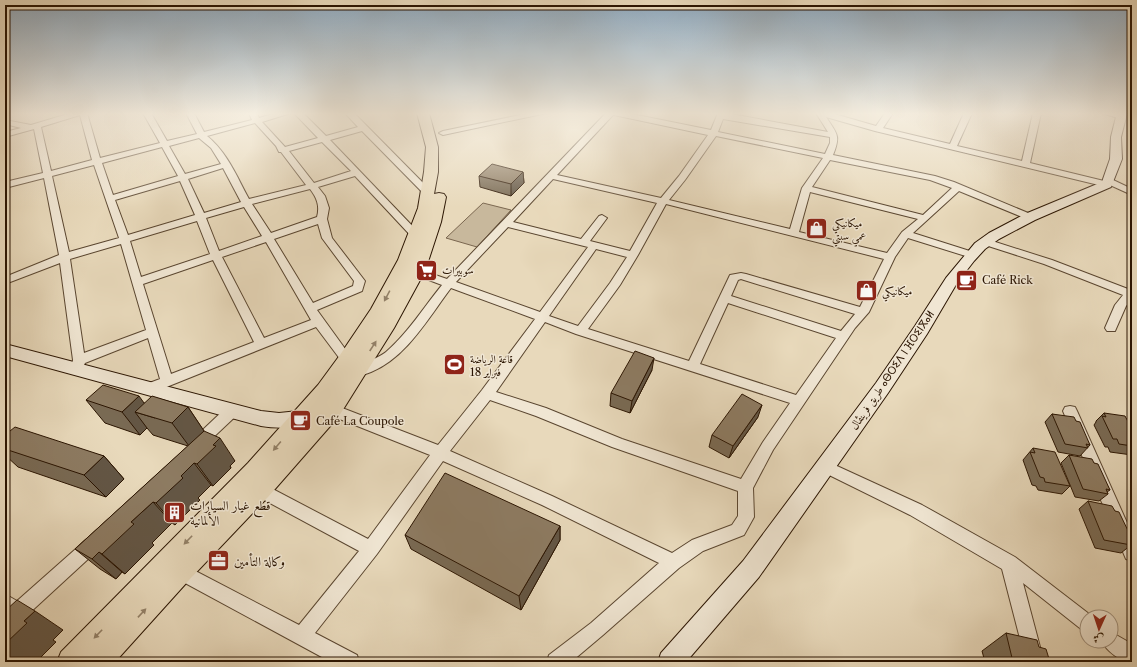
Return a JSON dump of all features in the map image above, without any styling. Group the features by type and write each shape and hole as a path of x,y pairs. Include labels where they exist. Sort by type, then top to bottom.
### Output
{"main road":[{"path":"409,269 416,235 428,193 431,144"},
{"path":"96,662 180,571 260,490 332,410 379,311 409,269 434,222 439,201 444,155 444,144"},
{"path":"1107,182 1116,159 1116,144"},
{"name":"طريق فرينڨال ⴰⴱⵔⵉⴷ ⵏ ⴼⵔⵉⵏⴳⴰⵍ","path":"670,662 751,569 826,467 917,336 951,281 972,255 994,236 1030,217 1107,182"},
{"path":"5,350 78,365 150,389 233,410 264,420 280,422 332,410"},
{"path":"71,662 256,470 298,419 325,390 352,366"}],"street":[{"path":"39,144 48,175 65,257 78,365 152,332"},
{"path":"92,144 125,240 167,381"},
{"path":"5,185 168,144"},
{"path":"212,144 318,322 352,366 373,366 390,356 408,337 449,284 505,223 583,144"},
{"path":"277,144 312,186 323,202 324,208 322,219 327,238 360,281 358,288 310,309"},
{"path":"282,150 303,144"},
{"path":"329,144 355,173 416,235"},
{"path":"379,144 428,193"},
{"path":"580,331 614,285 633,255 663,201 682,178 706,144"},
{"path":"764,144 932,178 958,187 1030,217"},
{"path":"794,232 807,188 828,157 834,144"},
{"path":"945,144 1107,182 1132,192"},
{"path":"1026,164 1030,144"},
{"path":"164,145 183,178 201,217 215,254 261,344"},
{"path":"110,199 225,165"},
{"path":"5,281 65,257 246,203 355,173"},
{"path":"552,176 794,232 890,257"},
{"path":"556,662 597,629 673,562 698,545 738,530 746,517 745,487 768,446 843,336 863,312 890,257 906,234 958,187"},
{"path":"807,188 925,218"},
{"path":"301,636 371,549 441,452 487,394 542,318 589,243 602,218"},
{"path":"137,282 215,254 322,219"},
{"path":"505,223 633,255"},
{"path":"906,234 972,255"},
{"path":"986,242 1048,262 1131,292 1121,305 1111,328"},
{"path":"409,269 580,331 800,401"},
{"path":"692,367 734,278 741,276 863,312"},
{"path":"724,298 843,336"},
{"path":"150,389 318,322"},
{"path":"487,394 541,412 617,444 745,487"},
{"path":"187,454 233,410"},
{"path":"332,410 441,452 552,502 673,562"},
{"path":"1070,411 1132,553"},
{"path":"826,467 923,514 958,533 1021,571 1079,617"},
{"path":"260,490 371,549"},
{"path":"9,614 106,532"},
{"path":"1008,563 1035,662"},
{"path":"180,571 350,662"},
{"path":"1119,646 1132,655"}],"shaded area":[{"path":"483,203 511,210 477,247 446,238"}],"building":[{"path":"492,164 523,172 511,184 479,176"},
{"path":"635,351 654,358 632,401 611,393"},
{"path":"103,385 139,396 122,412 86,400"},
{"path":"742,394 762,405 733,446 712,435"},
{"path":"152,396 188,407 172,423 135,412"},
{"path":"1104,413 1125,416 1132,429 1132,446 1119,444 1117,439 1113,439 1102,416 1106,417"},
{"path":"1052,414 1074,417 1076,421 1080,422 1090,445 1086,444 1088,448 1065,444"},
{"path":"15,427 104,456 84,475 5,449 5,435"},
{"path":"204,431 220,438 213,445 216,446 197,464 194,463 181,476 183,478 156,503 153,502 131,522 134,524 102,554 99,552 92,559 75,549"},
{"path":"1033,448 1055,452 1070,486 1045,482 1044,478 1040,477 1030,452 1035,453"},
{"path":"1069,455 1092,459 1094,463 1098,464 1110,490 1106,489 1108,494 1083,489"},
{"path":"445,473 560,526 519,596 405,535"},
{"path":"1088,501 1112,506 1115,511 1119,512 1132,539 1132,541 1129,540 1131,545 1104,540"},
{"path":"17,600 35,611 24,621 27,623 5,644 5,611"},
{"path":"1006,633 1037,640 1039,647 1046,649 1050,662 1013,662"}],"place":[{"name":"ميكانيكي عمي سبتي","path":"817,229"},
{"name":"سوبيرات","path":"427,270"},
{"name":"Café Rick","path":"967,280"},
{"name":"ميكانيكي","path":"867,291"},
{"name":"قاعة الرياضة 18 فبراير","path":"455,365"},
{"name":"Café La Coupole","path":"300,421"},
{"name":"قطع غيار السيارات الألمانية","path":"174,512"},
{"name":"وكالة التأمين","path":"219,561"}]}
